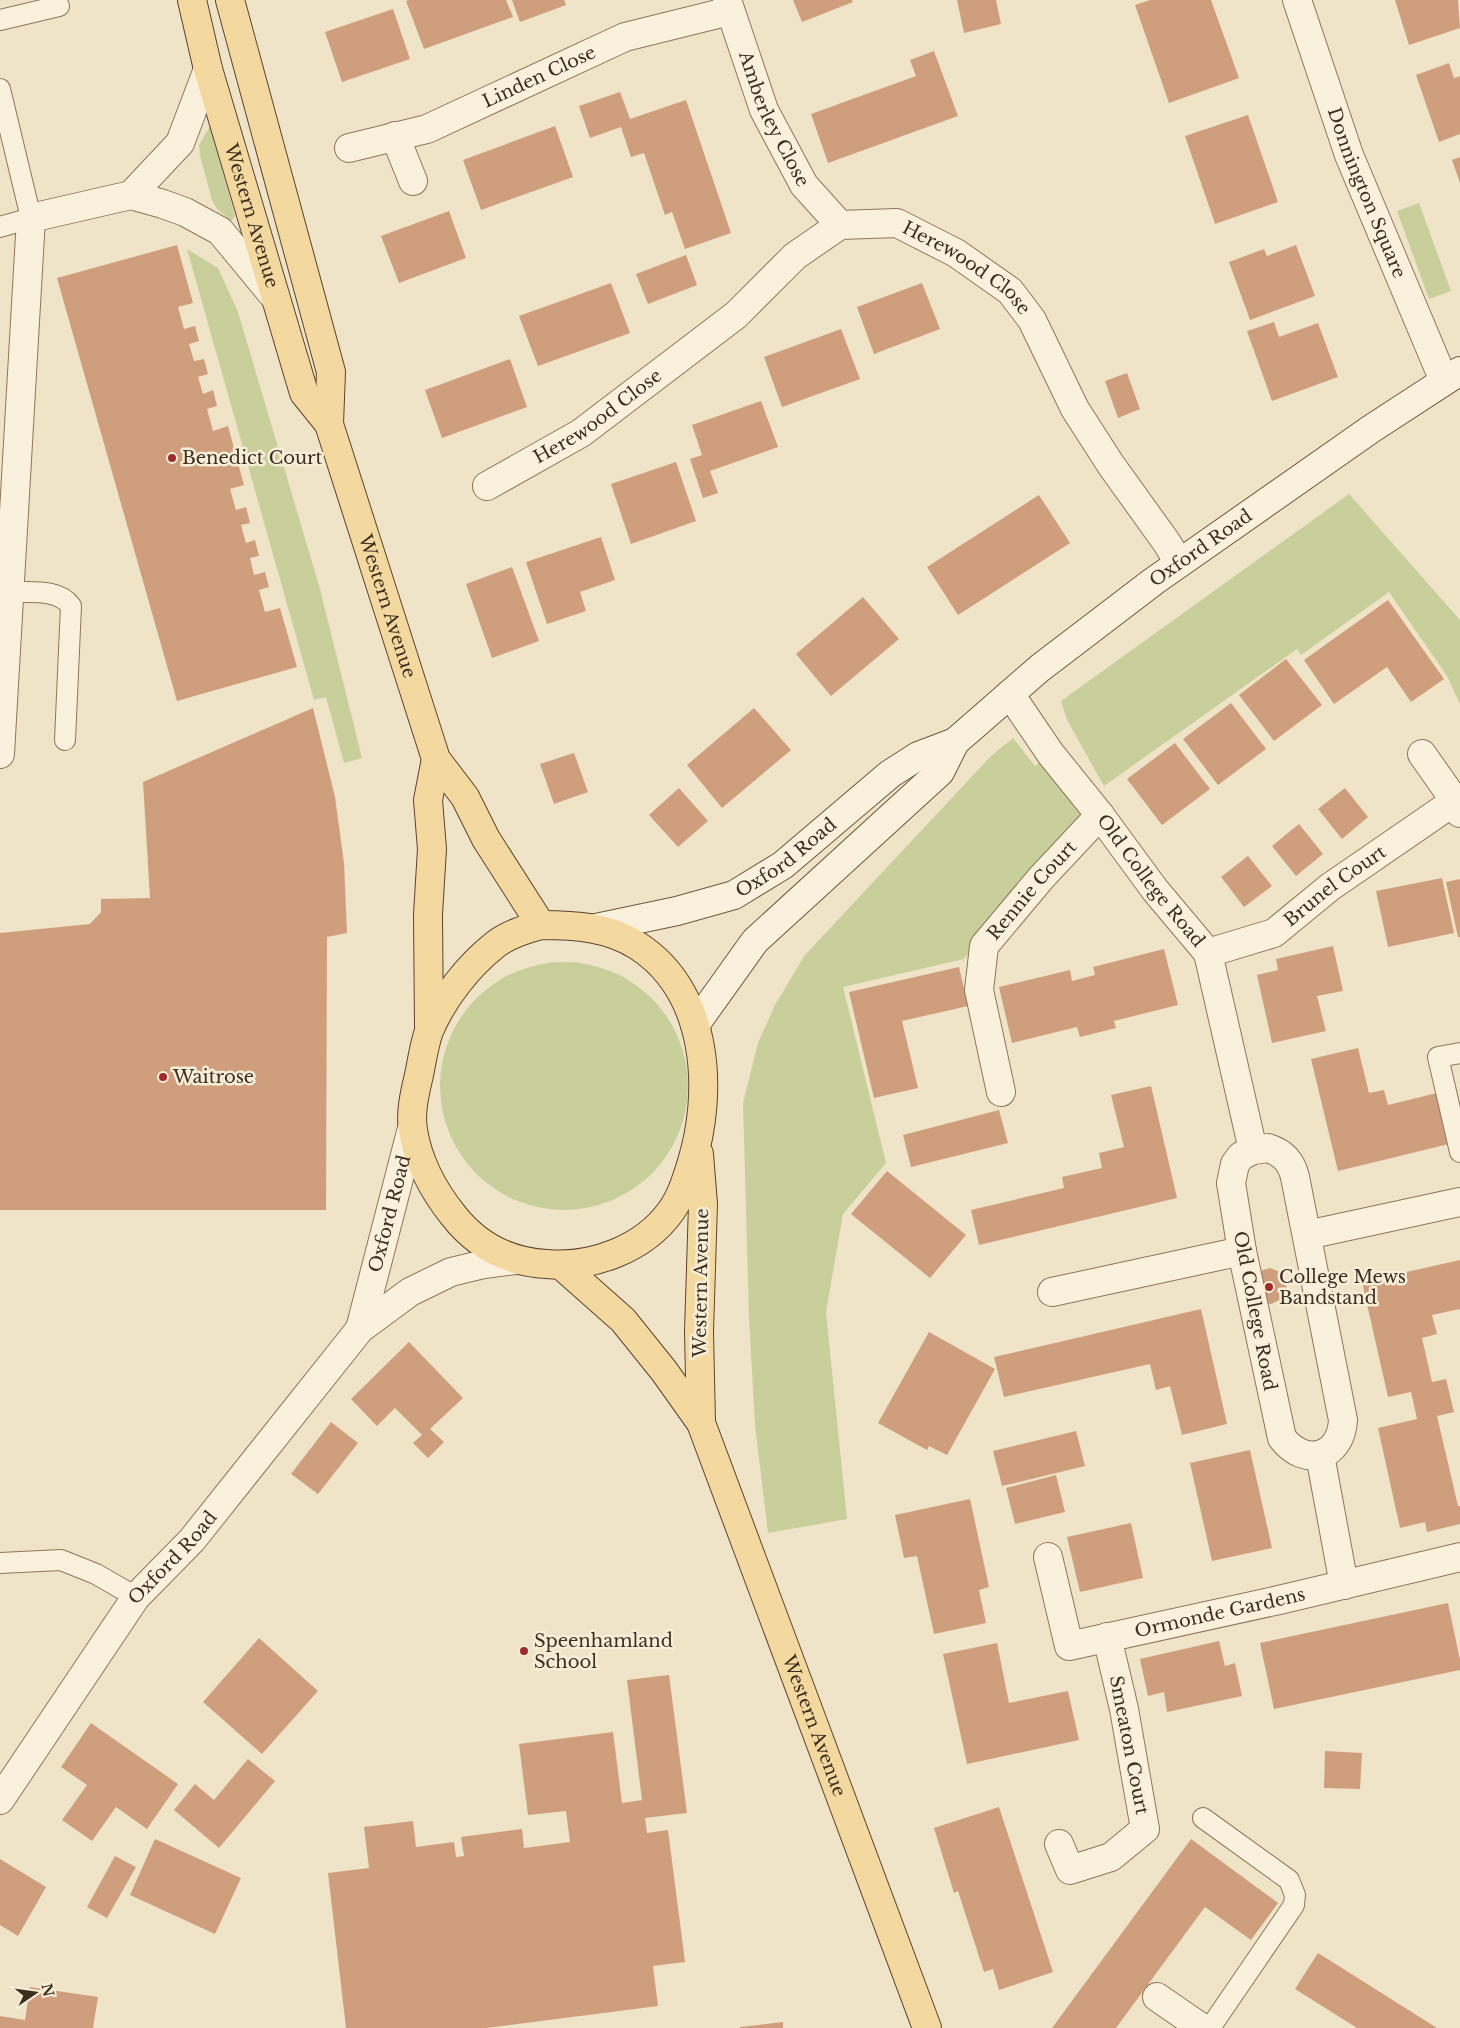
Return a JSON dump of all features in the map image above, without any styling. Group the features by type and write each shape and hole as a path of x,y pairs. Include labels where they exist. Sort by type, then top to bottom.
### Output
{"main road":[{"name":"Western Avenue","path":"192,0 208,69 249,204 273,295 304,393 329,424"},
{"name":"Western Avenue","path":"230,0 331,372 329,424 436,759 465,797 486,839 542,924"},
{"name":"Western Avenue","path":"429,1032 428,914 432,849 428,800 436,759"},
{"path":"542,924 596,928 637,946 652,957 678,988 695,1025 700,1050 702,1084 702,1112 698,1142 679,1197 670,1212 656,1227 622,1250 582,1264 562,1266 516,1260 490,1249 473,1238 459,1224 424,1171 412,1128 414,1098 429,1032 456,985 480,958 497,943 520,930 542,924"},
{"name":"Western Avenue","path":"698,1142 703,1204 699,1332 702,1423"},
{"name":"Western Avenue","path":"562,1266 623,1320 702,1423 927,2028"}],"street":[{"name":"Donnington Square","path":"1297,0 1349,155 1452,376"},
{"name":"Linden Close","path":"348,148 427,128 625,38 729,6"},
{"name":"Amberley Close","path":"729,6 764,110 804,185 840,225"},
{"path":"131,195 180,143 208,69"},
{"path":"395,136 413,181"},
{"path":"0,754 31,218 131,195 185,212 220,231 273,295"},
{"name":"Herewood Close","path":"487,486 582,433 736,315 795,256 840,225 897,223 956,253 1010,290 1032,320 1075,409 1111,465 1167,543 1179,563"},
{"name":"Oxford Road","path":"596,928 677,912 734,895 783,865 890,774 918,756 955,742 1040,668 1179,563 1364,434 1452,376"},
{"name":"Old College Road","path":"1010,694 1050,753 1100,815 1155,890 1208,953 1253,1150 1241,1156 1231,1174 1231,1183 1242,1251 1282,1438 1298,1453 1309,1456 1320,1455"},
{"name":"Oxford Road","path":"695,1025 755,941 940,772 955,742"},
{"name":"Brunel Court","path":"1208,953 1274,933 1330,887 1458,807 1422,754"},
{"name":"Rennie Court","path":"1001,1092 979,990 984,946 1042,878 1100,815"},
{"name":"Oxford Road","path":"360,1329 412,1128"},
{"path":"1253,1150 1268,1148 1278,1151 1292,1166 1307,1235 1343,1420 1342,1432 1338,1442 1330,1450 1320,1455 1344,1585"},
{"path":"1307,1235 1460,1202"},
{"path":"1052,1292 1242,1251"},
{"name":"Oxford Road","path":"0,1800 136,1597 192,1540 360,1329 410,1292 451,1272 484,1264 516,1260"},
{"name":"Ormonde Gardens","path":"1048,1557 1069,1646 1344,1585 1460,1557"},
{"name":"Smeaton Court","path":"1060,1844 1070,1870 1111,1857 1145,1829 1124,1709 1108,1638"},
{"path":"1157,1997 1202,2028"}],"lane":[{"path":"0,20 59,6"},
{"path":"0,89 31,218 0,227"},
{"path":"9,592 55,594 65,598 71,606 65,740"},
{"path":"1460,1052 1438,1056 1460,1152"},
{"path":"0,1563 61,1560 96,1574 136,1597"},
{"path":"1203,1818 1288,1880 1295,1895 1294,1905 1210,2028"}],"green space":[{"path":"210,126 235,216 231,221 217,209 212,200 200,156 199,145"},
{"path":"1419,203 1451,291 1429,299 1397,211"},
{"path":"187,249 218,268 238,312 320,589 362,758 344,763 326,697 314,700"},
{"path":"1349,494 1460,620 1460,704 1447,676 1389,592 1301,655 1297,649 1104,786 1067,720 1061,701"},
{"path":"1013,738 1035,766 1048,758 1092,812 964,959 843,987 886,1163 843,1214 826,1312 847,1519 768,1533 755,1425 749,1318 743,1103 758,1043 775,1005 805,955 991,756"},
{"path":"564,962 600,968 622,977 642,990 660,1008 673,1028 682,1050 688,1086 682,1122 673,1144 660,1164 642,1182 622,1195 600,1204 564,1210 528,1204 506,1195 486,1182 468,1164 455,1144 446,1122 440,1086 446,1050 455,1028 468,1008 486,990 506,977 528,968"}],"building":[{"path":"506,0 513,17 424,49 406,1"},
{"path":"512,0 564,0 566,5 520,22"},
{"path":"793,0 852,0 853,2 802,22"},
{"path":"957,0 996,0 1001,24 964,33"},
{"path":"1150,0 1211,0 1239,78 1169,103 1135,5"},
{"path":"1395,0 1458,0 1460,28 1409,45"},
{"path":"393,9 410,59 342,82 325,32"},
{"path":"934,51 958,116 828,163 811,114 916,76 910,60"},
{"path":"1449,63 1454,78 1460,76 1460,134 1439,142 1416,75"},
{"path":"620,92 630,119 686,100 731,233 685,249 672,212 665,215 644,153 631,157 621,127 590,138 579,106"},
{"path":"1248,115 1278,202 1215,224 1185,136"},
{"path":"555,126 573,177 481,210 463,160"},
{"path":"1460,157 1460,183 1452,160"},
{"path":"449,211 466,258 399,283 381,236"},
{"name":"Benedict Court","path":"177,245 193,303 178,307 184,329 195,326 199,341 189,344 194,361 204,359 208,374 198,377 203,394 213,390 217,406 207,409 213,431 228,426 244,485 230,489 236,510 246,507 250,523 241,525 246,543 255,540 259,556 250,558 254,575 265,572 269,587 259,590 265,612 280,608 297,667 177,701 57,278"},
{"path":"1296,245 1315,296 1250,320 1229,262 1264,249 1267,256"},
{"path":"686,255 697,285 648,304 636,274"},
{"path":"611,283 630,333 538,366 519,316"},
{"path":"922,283 940,329 874,354 857,307"},
{"path":"1274,322 1279,337 1318,323 1338,377 1272,401 1247,331"},
{"path":"841,329 860,379 782,407 764,357"},
{"path":"510,359 527,407 442,438 425,390"},
{"path":"1127,373 1140,409 1118,418 1105,381"},
{"path":"761,401 778,447 710,471 718,493 703,498 690,459 702,455 692,425"},
{"path":"676,462 696,521 631,544 611,484"},
{"path":"1039,495 1070,543 958,615 927,567"},
{"path":"601,537 615,580 580,592 586,611 547,624 526,562"},
{"path":"512,567 539,641 492,658 466,584"},
{"path":"863,597 899,639 831,696 796,654"},
{"path":"1388,600 1444,679 1411,702 1387,667 1334,704 1304,660"},
{"path":"1286,659 1322,705 1274,741 1239,695"},
{"path":"1231,703 1266,749 1218,785 1183,739"},
{"name":"Waitrose","path":"313,708 335,797 344,863 347,933 327,937 326,1210 0,1210 0,933 90,924 101,912 101,899 150,898 143,782"},
{"path":"754,708 791,750 722,808 687,765"},
{"path":"1175,743 1210,789 1162,825 1127,779"},
{"path":"574,753 588,792 554,804 540,764"},
{"path":"679,788 708,821 678,847 649,815"},
{"path":"1345,788 1368,817 1342,839 1318,809"},
{"path":"1299,824 1323,854 1296,876 1272,846"},
{"path":"1248,856 1272,886 1244,907 1221,877"},
{"path":"1442,878 1454,933 1388,947 1376,891"},
{"path":"1460,879 1460,937 1458,937 1446,882"},
{"path":"1333,946 1343,991 1317,996 1326,1031 1272,1043 1257,975 1278,970 1276,959"},
{"path":"1164,949 1178,1005 1114,1021 1116,1028 1080,1037 1077,1027 1012,1043 999,987 1070,970 1072,981 1095,975 1093,967"},
{"path":"959,967 968,1006 902,1021 918,1088 874,1098 849,992"},
{"path":"1358,1048 1369,1093 1384,1090 1388,1105 1437,1093 1449,1144 1338,1171 1311,1059"},
{"path":"1151,1086 1177,1198 979,1245 971,1210 1064,1188 1062,1177 1102,1168 1099,1153 1124,1147 1111,1095"},
{"path":"999,1110 1008,1143 911,1167 903,1135"},
{"path":"887,1171 966,1235 930,1278 851,1214"},
{"path":"1460,1260 1460,1309 1432,1315 1437,1334 1422,1338 1432,1382 1446,1379 1454,1412 1437,1416 1458,1506 1460,1506 1460,1524 1427,1532 1425,1522 1400,1528 1378,1428 1417,1419 1411,1392 1388,1397 1362,1282"},
{"name":"College Mews Bandstand","path":"1270,1268 1280,1272 1287,1282 1286,1294 1282,1299 1271,1304 1265,1303 1260,1271"},
{"path":"1201,1309 1227,1424 1182,1435 1170,1386 1156,1390 1150,1364 1004,1397 994,1357"},
{"path":"929,1332 995,1369 947,1455 929,1446 927,1450 878,1423"},
{"path":"409,1342 463,1398 430,1429 444,1442 428,1458 413,1443 422,1435 395,1408 377,1426 351,1399"},
{"path":"331,1422 358,1443 318,1494 291,1474"},
{"path":"1076,1431 1085,1466 1002,1486 993,1451"},
{"path":"1250,1450 1272,1548 1212,1561 1190,1463"},
{"path":"1056,1475 1065,1512 1015,1524 1006,1488"},
{"path":"970,1499 989,1587 979,1590 986,1623 934,1634 917,1556 904,1558 895,1515"},
{"path":"1131,1523 1143,1578 1080,1592 1067,1537"},
{"path":"1448,1603 1460,1660 1460,1670 1274,1709 1260,1643"},
{"path":"259,1638 318,1691 262,1754 203,1702"},
{"path":"1219,1641 1225,1666 1235,1663 1242,1696 1167,1712 1164,1692 1148,1696 1140,1659"},
{"path":"997,1643 1009,1703 1068,1691 1079,1740 967,1764 943,1654"},
{"path":"669,1675 687,1813 645,1818 647,1833 668,1830 685,1962 653,1966 658,2006 486,2028 346,2028 328,1873 369,1868 364,1827 413,1821 416,1847 454,1842 456,1857 464,1856 461,1837 522,1829 524,1848 570,1842 566,1811 528,1815 519,1744 613,1732 622,1803 642,1800 627,1680"},
{"path":"91,1723 178,1784 147,1829 116,1807 92,1841 62,1820 87,1785 61,1767"},
{"path":"1325,1751 1362,1753 1360,1789 1324,1788"},
{"path":"248,1759 275,1781 219,1848 174,1810 195,1784 214,1800"},
{"path":"999,1807 1053,1972 999,1990 993,1969 984,1972 958,1891 954,1893 934,1828"},
{"path":"155,1839 241,1878 215,1934 130,1895"},
{"path":"1191,1839 1278,1903 1251,1940 1205,1907 1116,2028 1052,2028"},
{"path":"115,1856 136,1867 107,1918 87,1907"},
{"path":"0,1859 46,1887 18,1936 0,1925"},
{"path":"1318,1953 1437,2028 1357,2028 1295,1989"},
{"path":"30,1987 98,1997 93,2028 0,2028 0,2016 25,2020"},
{"path":"783,2022 783,2028 740,2028 740,2027"}],"place":[{"name":"Benedict Court","path":"172,458"},
{"name":"Waitrose","path":"163,1077"},
{"name":"College Mews Bandstand","path":"1269,1287"},
{"name":"Speenhamland School","path":"524,1651"}]}
